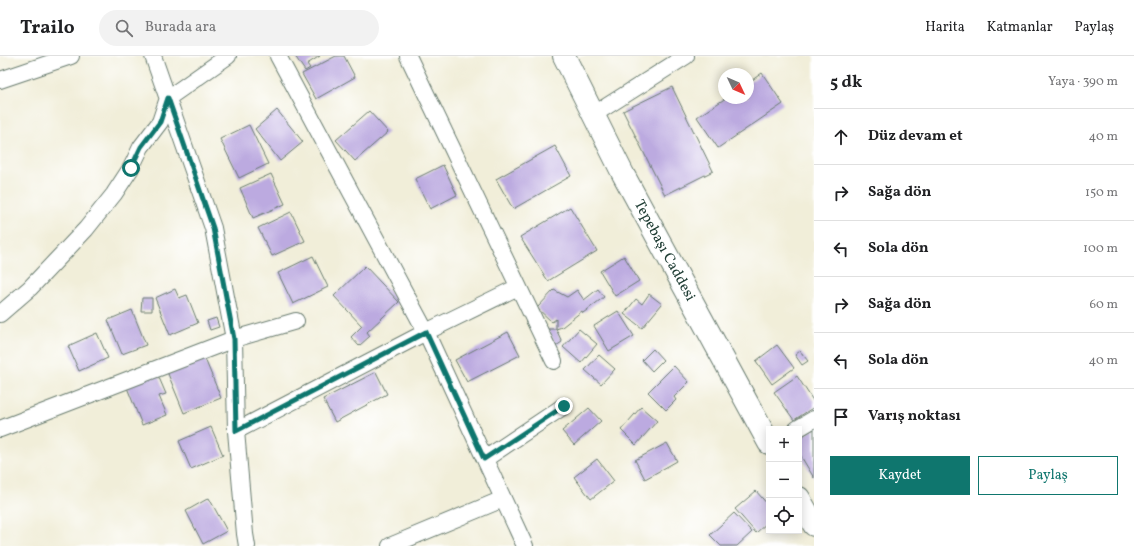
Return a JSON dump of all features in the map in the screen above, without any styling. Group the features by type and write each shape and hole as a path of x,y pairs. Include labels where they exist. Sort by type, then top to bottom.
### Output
{"main road":[{"name":"Tepebaşı Caddesi","path":"564,56 626,181 766,437"},
{"path":"802,503 814,525"}],"street":[{"path":"0,80 71,56"},
{"path":"153,56 213,228 234,339 236,431 247,546"},
{"path":"0,314 30,288 86,229 114,194 131,168 141,147 160,122 168,98 228,56"},
{"path":"278,56 426,332 525,546"},
{"path":"408,56 554,361"},
{"path":"593,115 686,56"},
{"path":"236,431 426,332 518,287"},
{"path":"0,429 234,339 296,321"},
{"path":"484,459 564,406"},
{"path":"801,426 814,419"},
{"path":"390,546 503,499"}],"building":[{"path":"295,56 320,56 307,64 310,68 305,71"},
{"path":"336,56 344,56 355,77 316,99 302,74"},
{"path":"762,73 783,104 718,148 697,117 718,103 754,104 754,79"},
{"path":"672,87 713,171 665,195 623,111"},
{"path":"277,110 303,142 280,161 255,129"},
{"path":"369,111 388,132 355,161 336,140"},
{"path":"249,125 268,164 239,178 220,139"},
{"path":"555,146 571,176 513,209 496,179"},
{"path":"443,165 457,195 430,209 415,179"},
{"path":"271,174 285,204 253,218 240,188"},
{"path":"570,207 597,251 548,281 520,237"},
{"path":"291,212 305,241 272,256 258,228"},
{"path":"313,256 328,287 293,304 278,273"},
{"path":"624,256 639,281 615,296 600,271"},
{"path":"365,266 399,302 367,332 370,336 359,346 351,337 362,326 334,296"},
{"path":"175,289 179,298 187,295 198,323 170,335 155,298"},
{"path":"598,289 604,297 583,313 582,311 562,327 556,329 556,319 552,322 537,308 554,290 567,297 577,290 584,300"},
{"path":"649,294 662,304 642,328 624,314 636,299 642,304"},
{"path":"142,298 152,298 152,311 141,311"},
{"path":"132,310 146,345 122,354 108,320"},
{"path":"618,311 634,336 609,351 594,326"},
{"path":"216,318 219,327 210,330 207,321"},
{"path":"548,329 556,329 562,342 556,346"},
{"path":"579,329 597,344 581,363 563,347"},
{"path":"508,332 520,355 467,382 455,360"},
{"path":"97,333 108,358 79,371 68,346"},
{"path":"777,345 794,368 772,384 756,361"},
{"path":"653,349 663,360 652,371 642,360"},
{"path":"800,351 808,361 802,365 795,355"},
{"path":"203,354 221,398 184,413 166,369"},
{"path":"599,355 615,369 601,384 585,370"},
{"path":"674,366 689,382 674,397 676,400 666,410 648,392"},
{"path":"376,372 387,394 335,422 323,399"},
{"path":"157,373 166,394 159,396 167,415 142,425 126,385"},
{"path":"797,376 814,402 814,407 794,420 774,392"},
{"path":"641,407 657,421 636,445 621,430"},
{"path":"589,408 601,421 574,445 562,431"},
{"path":"211,427 223,455 191,469 179,441"},
{"path":"814,429 814,478 802,458 802,436"},
{"path":"667,443 677,461 645,479 635,460"},
{"path":"597,459 614,481 591,499 574,477"},
{"path":"756,491 766,503 766,524 756,533 735,509"},
{"path":"209,498 227,531 203,544 186,511"},
{"path":"734,513 752,532 737,546 721,546 710,535"}],"route":[{"path":"131,168 141,147 160,122 168,98 213,228 234,339 236,431 426,332 484,459 564,406"}]}
